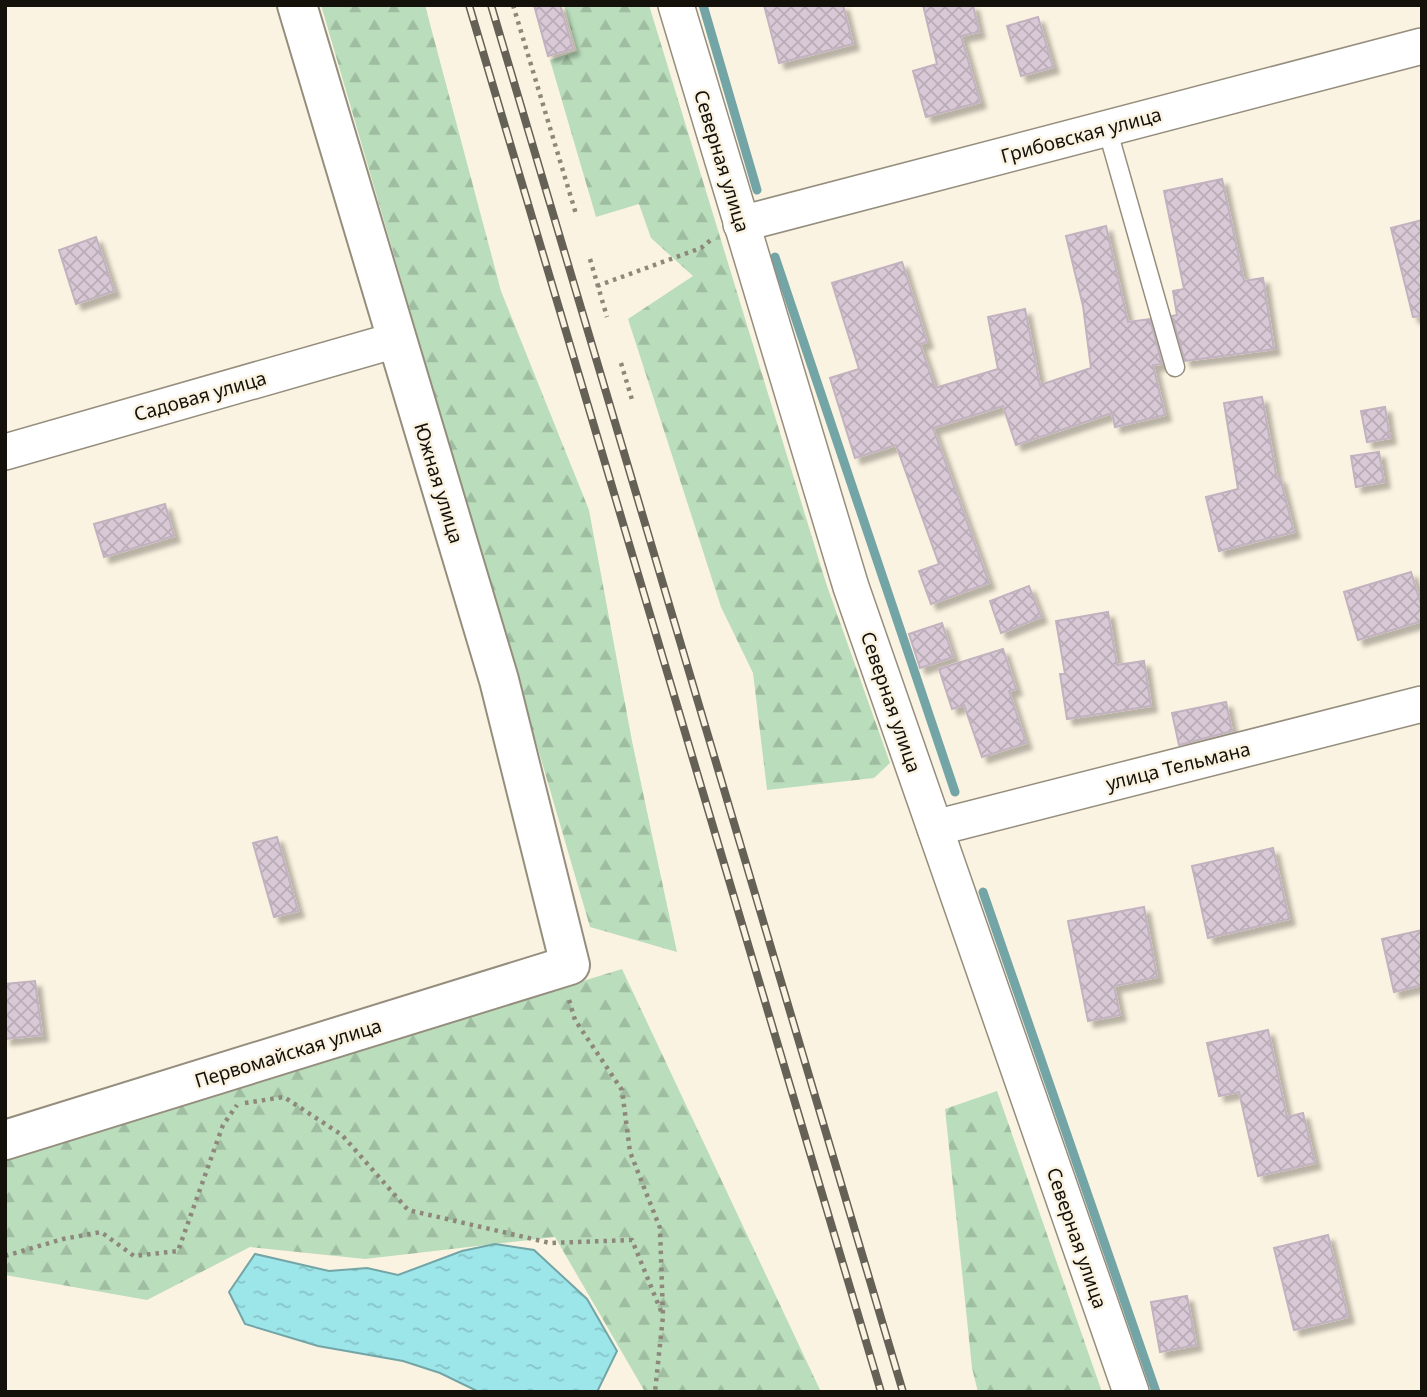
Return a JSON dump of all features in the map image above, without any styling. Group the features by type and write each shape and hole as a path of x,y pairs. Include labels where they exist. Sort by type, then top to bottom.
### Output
{"street":[{"name":"Южная улица","path":"297,5 499,680 570,965"},
{"name":"Северная улица","path":"676,5 851,587 1131,1392"},
{"name":"Грибовская улица","path":"741,224 1422,46"},
{"name":"Садовая улица","path":"5,452 396,340"},
{"name":"улица Тельмана","path":"934,828 1422,704"},
{"name":"Первомайская улица","path":"5,1140 570,965"}],"lane":[{"path":"1107,128 1175,367"}],"path":[{"path":"513,5 576,214"},
{"path":"597,286 701,248 726,229 741,224"},
{"path":"590,259 607,317"},
{"path":"621,363 633,403"},
{"path":"570,965 569,1000 575,1020 622,1090 630,1152 660,1228 663,1316 655,1392"},
{"path":"5,1256 63,1239 101,1232 134,1256 178,1251 223,1125 236,1105 284,1097 342,1136 408,1210 550,1243 632,1240 663,1316"}],"green space":[{"path":"321,5 425,5 501,291 589,510 632,741 677,952 590,927"},
{"path":"564,5 649,5 826,583 890,763 874,778 767,790 753,673 721,607 628,319 693,276 651,238 639,204 596,217 550,60 577,51"},
{"path":"622,969 821,1392 645,1392 555,1237 365,1259 250,1247 147,1300 5,1275 5,1158"},
{"path":"997,1091 1102,1392 978,1392 972,1368 945,1109"}],"water":[{"path":"495,1244 534,1250 587,1299 617,1351 597,1392 479,1392 440,1373 403,1361 318,1346 245,1324 229,1292 255,1254 329,1271 367,1268 398,1275 462,1251"}],"building":[{"path":"534,5 560,5 573,49 548,56"},
{"path":"764,5 843,5 853,44 779,63"},
{"path":"923,5 973,5 979,32 961,36 980,102 926,117 913,71 937,64"},
{"path":"1038,17 1053,67 1021,76 1007,26"},
{"path":"1222,179 1244,281 1263,278 1274,349 1185,361 1172,316 1177,315 1173,291 1184,289 1164,191"},
{"path":"1422,220 1422,316 1413,317 1391,228"},
{"path":"1106,226 1128,322 1150,319 1162,364 1153,365 1165,415 1115,427 1112,413 1016,445 1003,406 933,428 989,583 931,604 919,571 939,564 896,445 855,458 830,378 859,369 832,283 902,262 927,342 920,344 935,388 998,369 988,317 1025,309 1040,385 1091,368 1083,306 1066,236"},
{"path":"96,237 114,291 76,304 59,250"},
{"path":"1262,397 1277,479 1280,478 1294,532 1219,551 1206,497 1238,489 1224,403"},
{"path":"1385,407 1390,438 1367,442 1361,411"},
{"path":"1379,452 1384,482 1356,487 1351,456"},
{"path":"165,504 174,536 104,557 94,524"},
{"path":"1411,572 1422,608 1422,621 1358,640 1344,592"},
{"path":"1029,586 1041,617 1001,633 990,601"},
{"path":"1108,612 1117,665 1144,661 1151,706 1067,719 1060,674 1065,674 1056,621"},
{"path":"942,623 953,657 920,668 909,634"},
{"path":"1003,649 1016,689 1009,691 1026,743 982,757 964,705 952,709 939,669"},
{"path":"1226,702 1232,731 1179,745 1172,713"},
{"path":"277,837 298,911 274,917 253,843"},
{"path":"1273,848 1289,919 1208,938 1192,866"},
{"path":"1144,907 1157,977 1114,986 1120,1015 1088,1021 1068,921"},
{"path":"1422,930 1422,985 1394,992 1382,939"},
{"path":"35,981 42,1035 5,1039 5,984"},
{"path":"1268,1030 1287,1117 1303,1113 1315,1163 1258,1176 1239,1092 1219,1096 1207,1043"},
{"path":"1328,1235 1348,1317 1294,1330 1274,1248"},
{"path":"1187,1296 1196,1345 1160,1352 1151,1302"}],"waterway":[{"path":"703,5 757,190"},
{"path":"775,257 955,792"},
{"path":"983,892 1156,1392"}],"railway":[{"path":"469,5 881,1392"},
{"path":"491,5 903,1392"}]}
